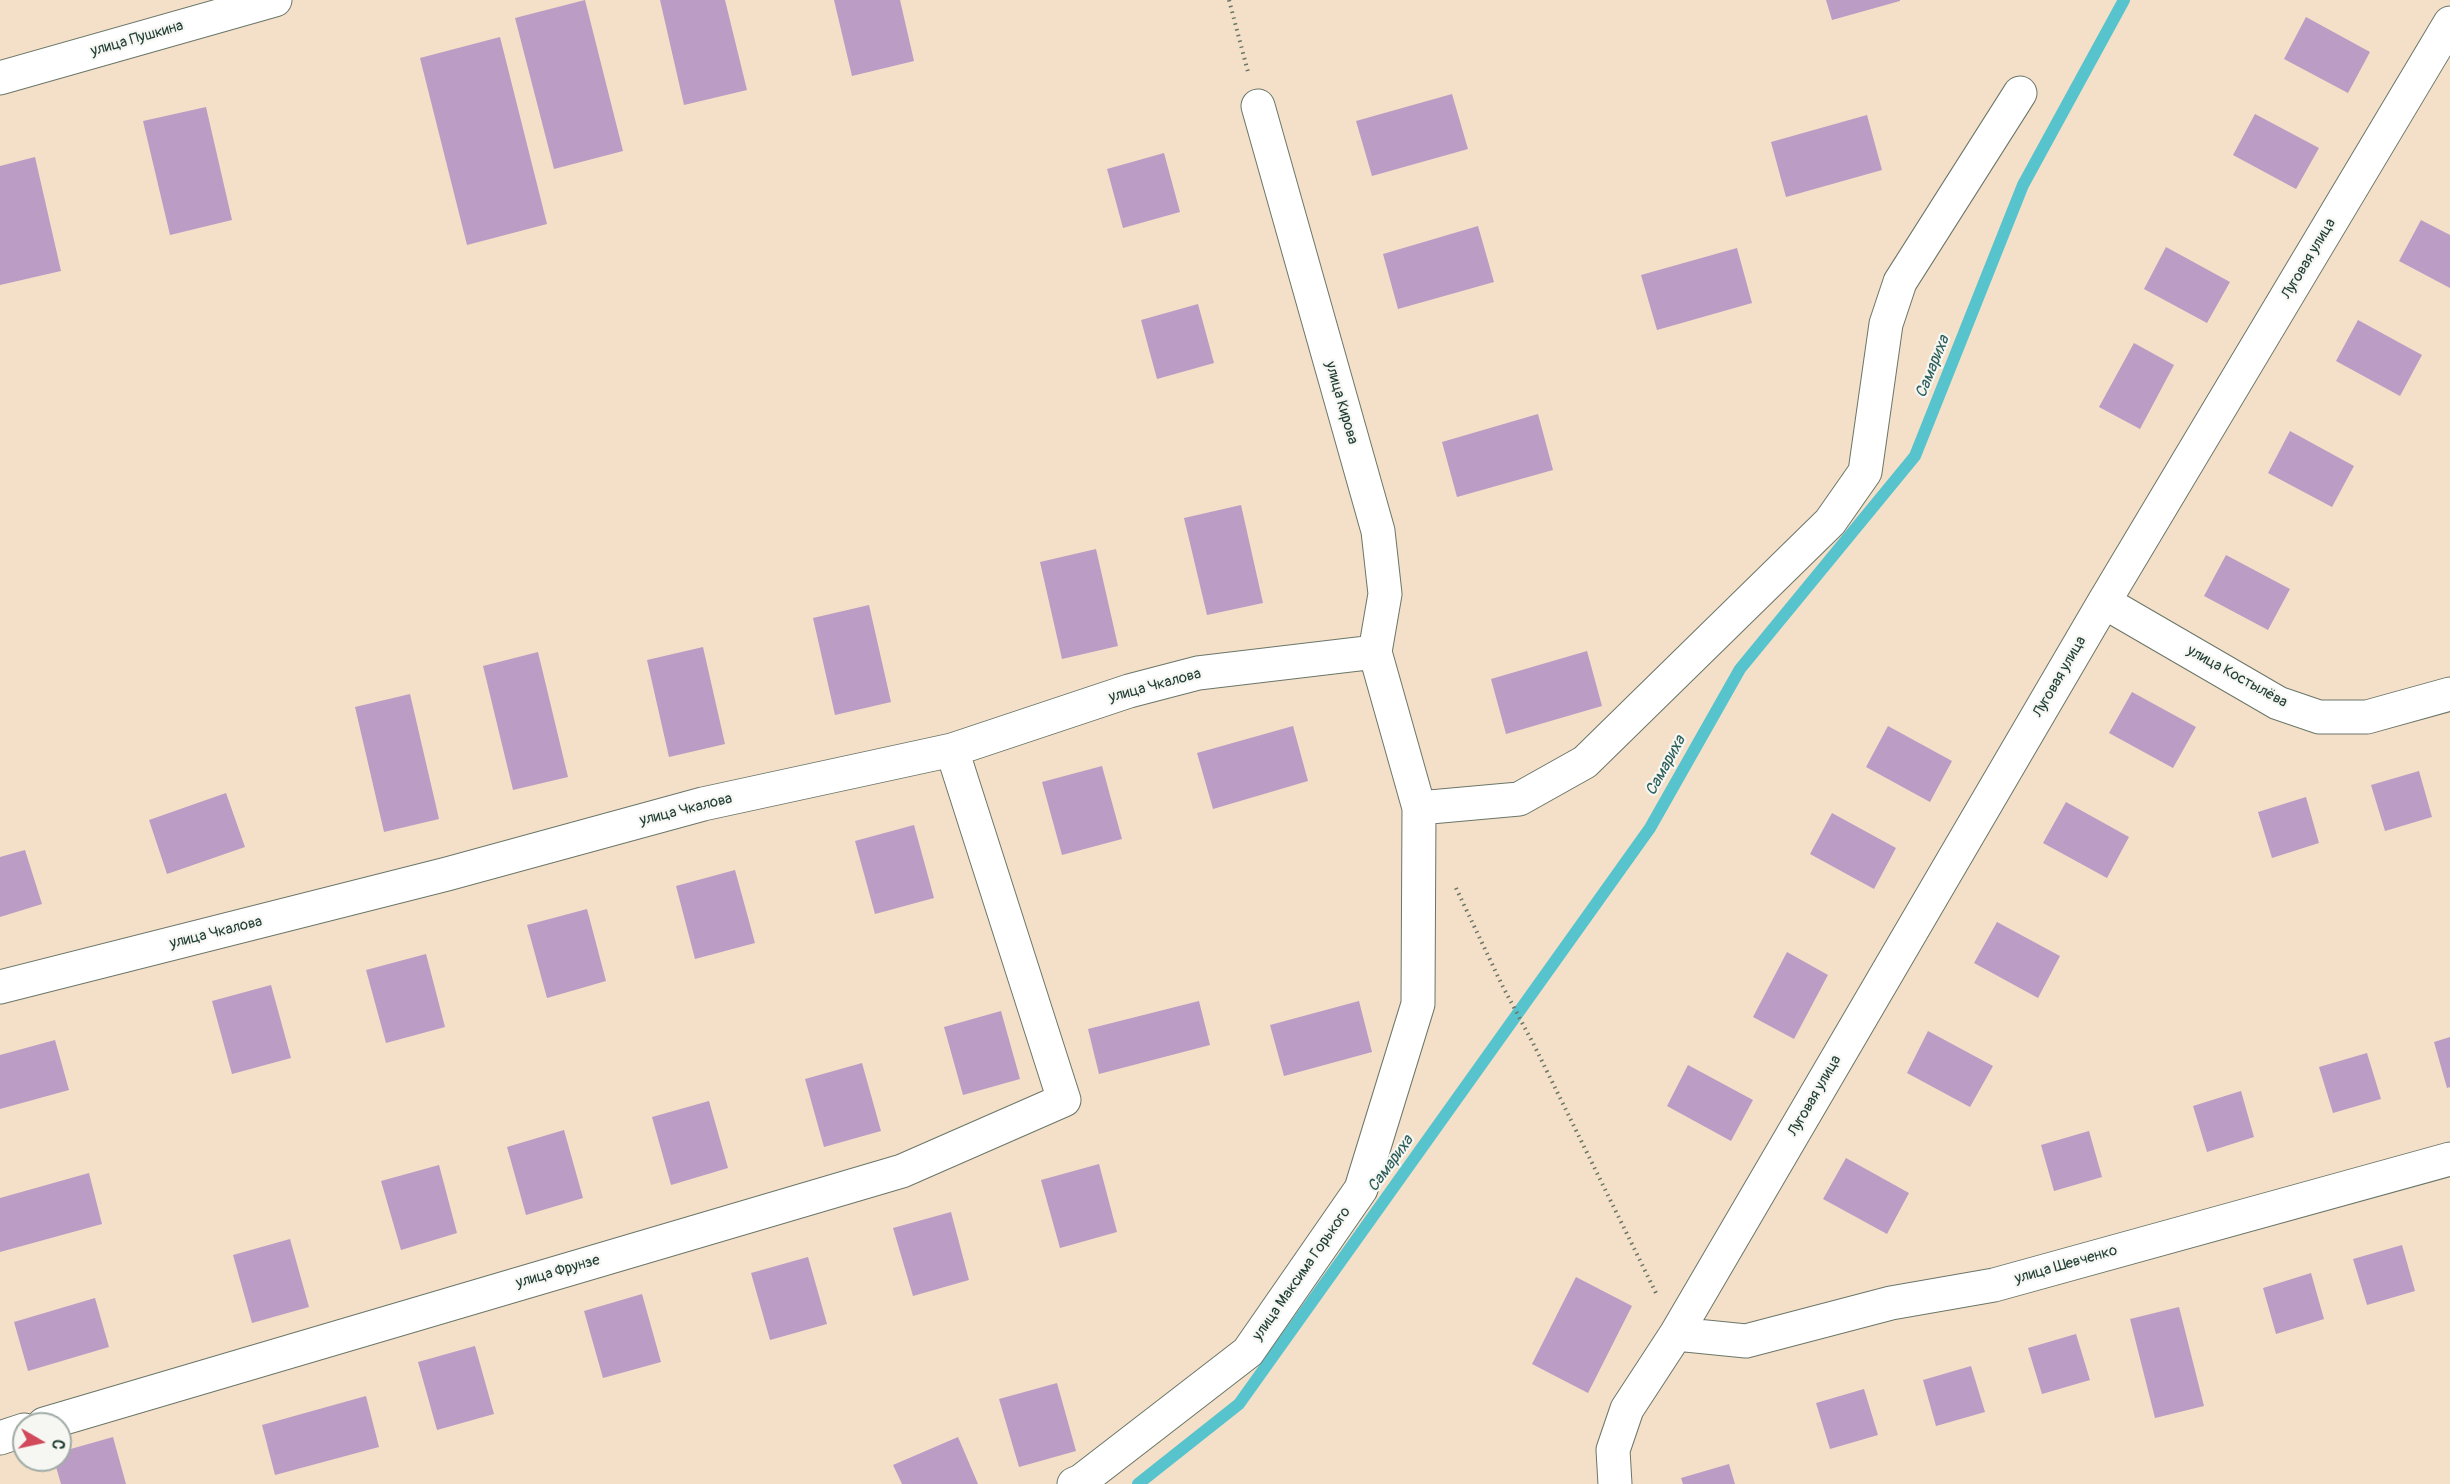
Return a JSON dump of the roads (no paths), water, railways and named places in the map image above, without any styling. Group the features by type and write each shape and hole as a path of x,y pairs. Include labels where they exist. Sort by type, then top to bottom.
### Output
{"street":[{"name":"улица Пушкина","path":"0,78 275,0"},
{"name":"Луговая улица","path":"1676,1334 2104,602 2450,23"},
{"path":"1419,808 1519,799 1585,762 1830,522 1865,472 1886,324 1900,282 2020,93"},
{"name":"улица Кирова","path":"1258,106 1377,531 1385,594 1375,652 1419,808"},
{"name":"улица Костылёва","path":"2104,602 2278,703 2319,717 2367,717 2450,694"},
{"name":"улица Чкалова","path":"0,987 447,874 704,804 952,750 1129,691 1198,673 1375,652"},
{"name":"улица Фрунзе","path":"72,1416 902,1172 1064,1100 952,750"},
{"name":"улица Максима Горького","path":"1074,1484 1248,1352 1361,1189 1418,1004 1419,808"},
{"name":"улица Шевченко","path":"1676,1334 1746,1341 1891,1303 1994,1285 2450,1159"},
{"path":"1615,1484 1613,1450 1627,1409 1676,1334"}],"waterway":[{"name":"Самариха","path":"1138,1484 1239,1404 1650,828 1740,669 1915,456 2023,185 2124,0"}]}
